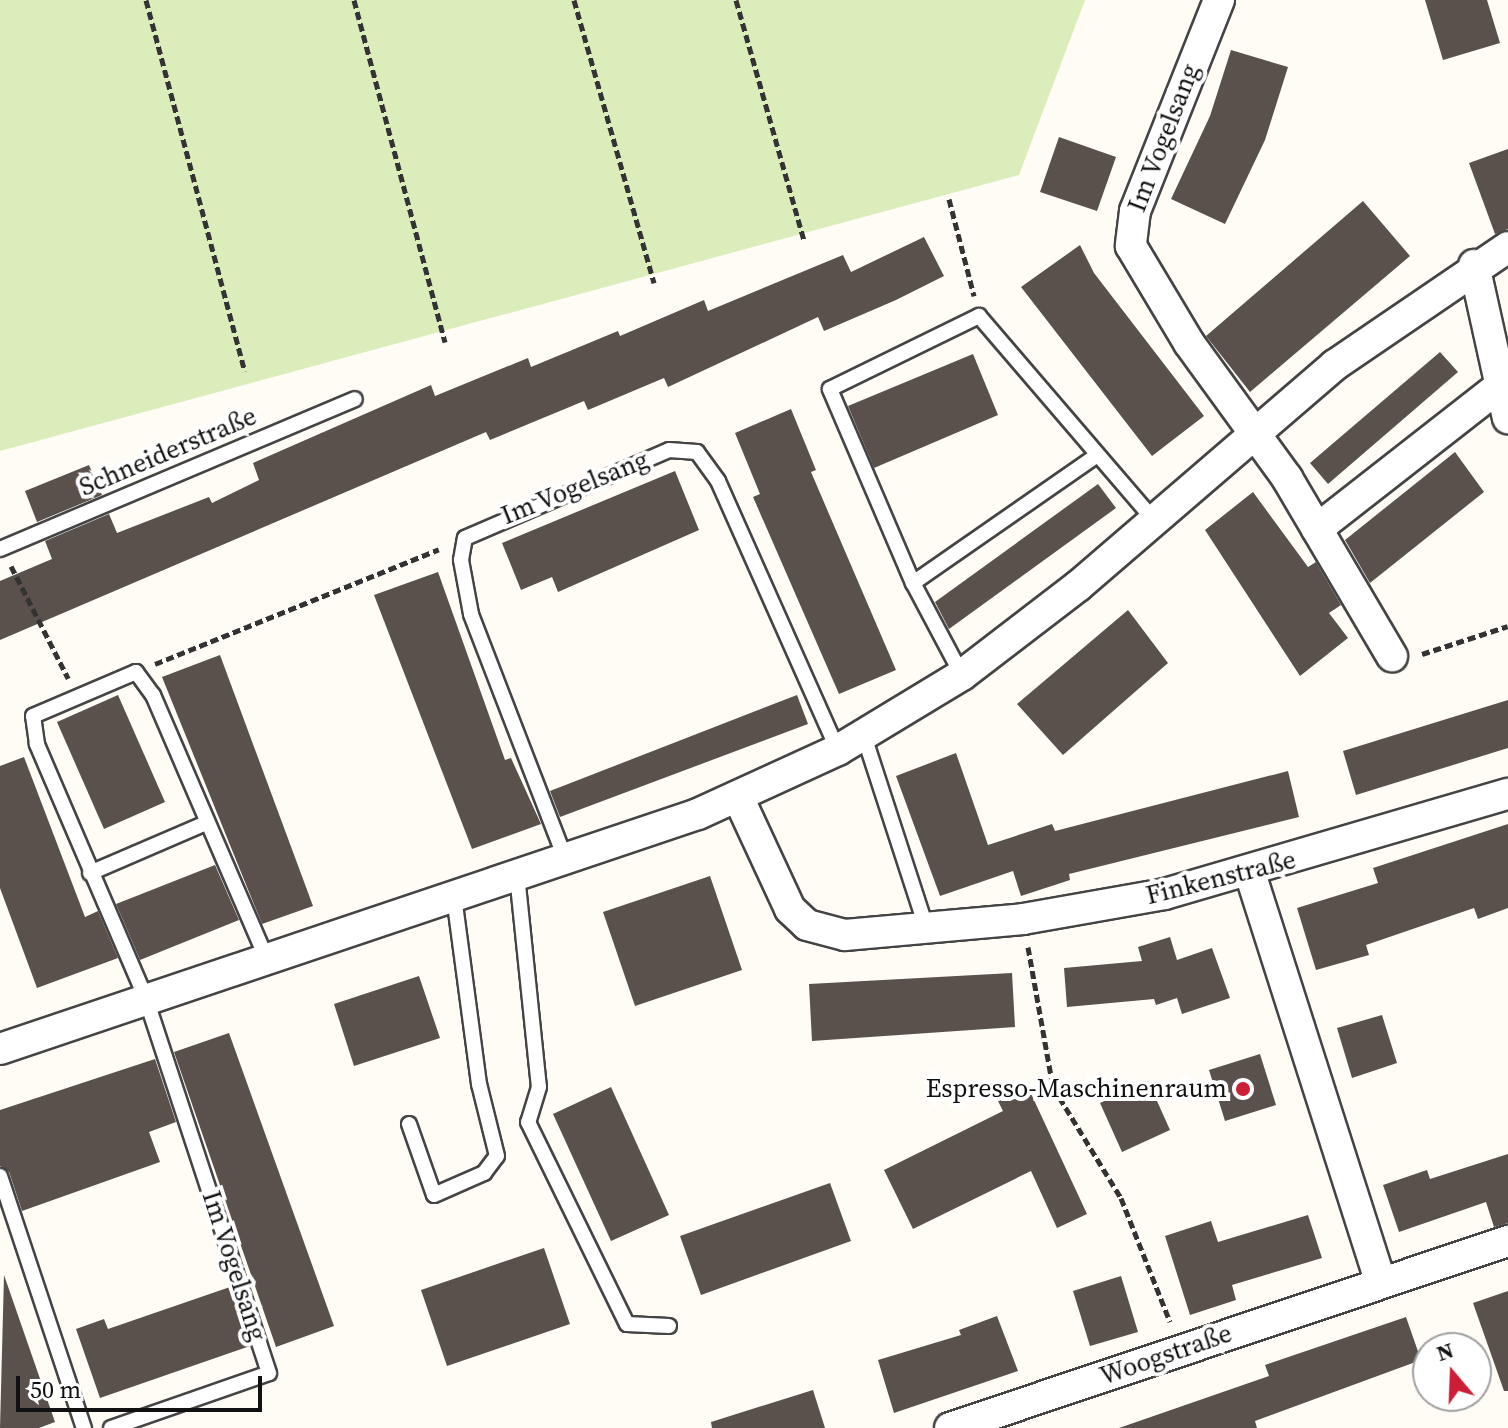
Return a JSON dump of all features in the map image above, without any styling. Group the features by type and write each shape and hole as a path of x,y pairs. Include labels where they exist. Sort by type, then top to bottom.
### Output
{"street":[{"name":"Im Vogelsang","path":"1219,0 1128,231 1139,264 1256,433 1392,656"},
{"path":"0,1049 739,799 851,743 962,675 1154,520 1335,365 1474,265 1508,247"},
{"path":"1474,265 1508,418"},
{"path":"1317,529 1500,386"},
{"name":"Finkenstraße","path":"739,799 774,883 807,925 845,935 927,931 1023,919 1250,873 1508,794"},
{"path":"1250,873 1381,1283"},
{"name":"Woogstraße","path":"950,1428 1508,1241"}],"lane":[{"path":"962,675 913,583 830,389 979,316 1094,457 1154,520"},
{"name":"Schneiderstraße","path":"1,549 355,399"},
{"name":"Im Vogelsang","path":"465,538 669,450 697,452 718,481 851,743"},
{"path":"913,583 1094,457"},
{"path":"465,538 461,560 471,614 565,858"},
{"path":"147,1001 37,744 33,716 76,693 136,672 153,695 267,960"},
{"path":"851,743 927,931"},
{"path":"90,873 206,823"},
{"path":"517,875 539,1087 528,1122 627,1324 669,1326"},
{"path":"409,1124 434,1195 484,1173 497,1156 479,1084 454,896"},
{"name":"Im Vogelsang","path":"111,1428 269,1373 147,1001"},
{"path":"0,1176 84,1428"}],"path":[{"path":"146,0 245,371"},
{"path":"354,0 445,342"},
{"path":"574,0 654,283"},
{"path":"736,0 804,240"},
{"path":"949,199 979,316"},
{"path":"136,672 465,538"},
{"path":"1,549 76,693"},
{"path":"1392,656 1421,654 1508,626"},
{"path":"1023,919 1053,1087 1121,1198 1181,1350"}],"green space":[{"path":"0,0 1085,0 1019,175 0,451"}],"building":[{"path":"1425,0 1487,0 1500,43 1443,60"},
{"path":"1231,50 1288,67 1265,140 1225,224 1171,199 1210,116"},
{"path":"1059,137 1116,157 1097,211 1040,192"},
{"path":"1508,149 1508,229 1495,234 1469,163"},
{"path":"1363,201 1410,256 1250,392 1206,336"},
{"path":"924,237 944,276 896,300 824,331 818,317 668,387 664,378 588,410 584,401 490,440 486,432 0,640 0,581 52,559 45,541 109,514 117,533 209,497 212,503 259,480 253,463 431,385 435,396 528,358 531,367 618,331 620,336 704,300 708,311 843,255 851,272"},
{"path":"1080,245 1094,273 1204,416 1152,456 1021,287"},
{"path":"1440,352 1458,372 1328,484 1310,463"},
{"path":"973,354 998,415 874,468 848,406"},
{"path":"791,409 816,470 811,472 896,670 839,694 753,497 760,494 735,433"},
{"path":"1455,452 1484,492 1370,583 1345,540"},
{"path":"89,465 102,495 37,522 25,491"},
{"path":"675,471 699,530 558,592 552,577 521,590 502,543"},
{"path":"1098,484 1116,508 949,629 935,602"},
{"path":"1253,492 1308,567 1316,562 1341,605 1329,613 1348,638 1300,676 1205,530"},
{"path":"438,572 505,760 511,758 541,824 472,849 374,595"},
{"path":"1128,610 1168,663 1063,755 1017,704"},
{"path":"220,655 313,906 262,924 162,677"},
{"path":"118,695 165,802 104,829 57,722"},
{"path":"797,695 808,724 560,817 550,791"},
{"path":"1508,700 1508,748 1356,795 1343,751"},
{"path":"956,753 988,845 1052,824 1055,831 1288,771 1299,817 1069,874 1070,880 1021,896 1013,871 940,896 896,776"},
{"path":"24,757 85,917 98,911 118,958 37,988 0,888 0,766"},
{"path":"1508,824 1508,908 1478,919 1474,908 1366,945 1369,955 1316,970 1297,908 1378,883 1373,868"},
{"path":"215,865 239,920 140,960 116,904"},
{"path":"710,876 742,970 635,1006 603,912"},
{"path":"1170,937 1177,960 1212,948 1230,998 1182,1014 1177,998 1156,1005 1154,999 1067,1007 1064,968 1142,961 1138,947"},
{"path":"1012,973 1015,1027 812,1041 809,984"},
{"path":"419,976 440,1038 354,1066 334,1004"},
{"path":"1382,1015 1397,1063 1352,1078 1337,1028"},
{"path":"229,1033 334,1326 276,1347 174,1052"},
{"path":"1260,1054 1276,1105 1225,1121 1209,1070"},
{"path":"155,1059 176,1122 149,1132 160,1162 22,1211 9,1172 0,1166 0,1110"},
{"path":"1148,1081 1170,1130 1122,1152 1100,1103"},
{"path":"1027,1085 1087,1214 1057,1228 1031,1171 913,1229 884,1170 1003,1111 997,1099"},
{"path":"611,1087 669,1215 611,1241 553,1114"},
{"path":"1508,1154 1508,1223 1494,1227 1486,1202 1399,1232 1383,1185 1427,1170 1430,1179"},
{"path":"830,1183 851,1241 701,1295 680,1236"},
{"path":"1308,1215 1322,1258 1232,1285 1236,1300 1190,1315 1165,1236 1211,1221 1218,1242"},
{"path":"544,1248 570,1324 447,1366 421,1290"},
{"path":"4,1275 55,1422 39,1428 0,1428"},
{"path":"1121,1276 1138,1332 1090,1346 1073,1291"},
{"path":"230,1287 250,1346 100,1398 76,1329 104,1319 108,1329"},
{"path":"1508,1291 1508,1391 1504,1391 1492,1357 1492,1332 1483,1332 1473,1303"},
{"path":"997,1316 1018,1371 894,1413 878,1360 961,1335 959,1330"},
{"path":"1406,1317 1412,1334 1412,1363 1255,1421 1257,1428 1119,1428 1269,1376 1265,1365"},
{"path":"813,1390 825,1428 712,1428 711,1422"}],"place":[{"name":"Espresso-Maschinenraum","path":"1243,1089"}]}
